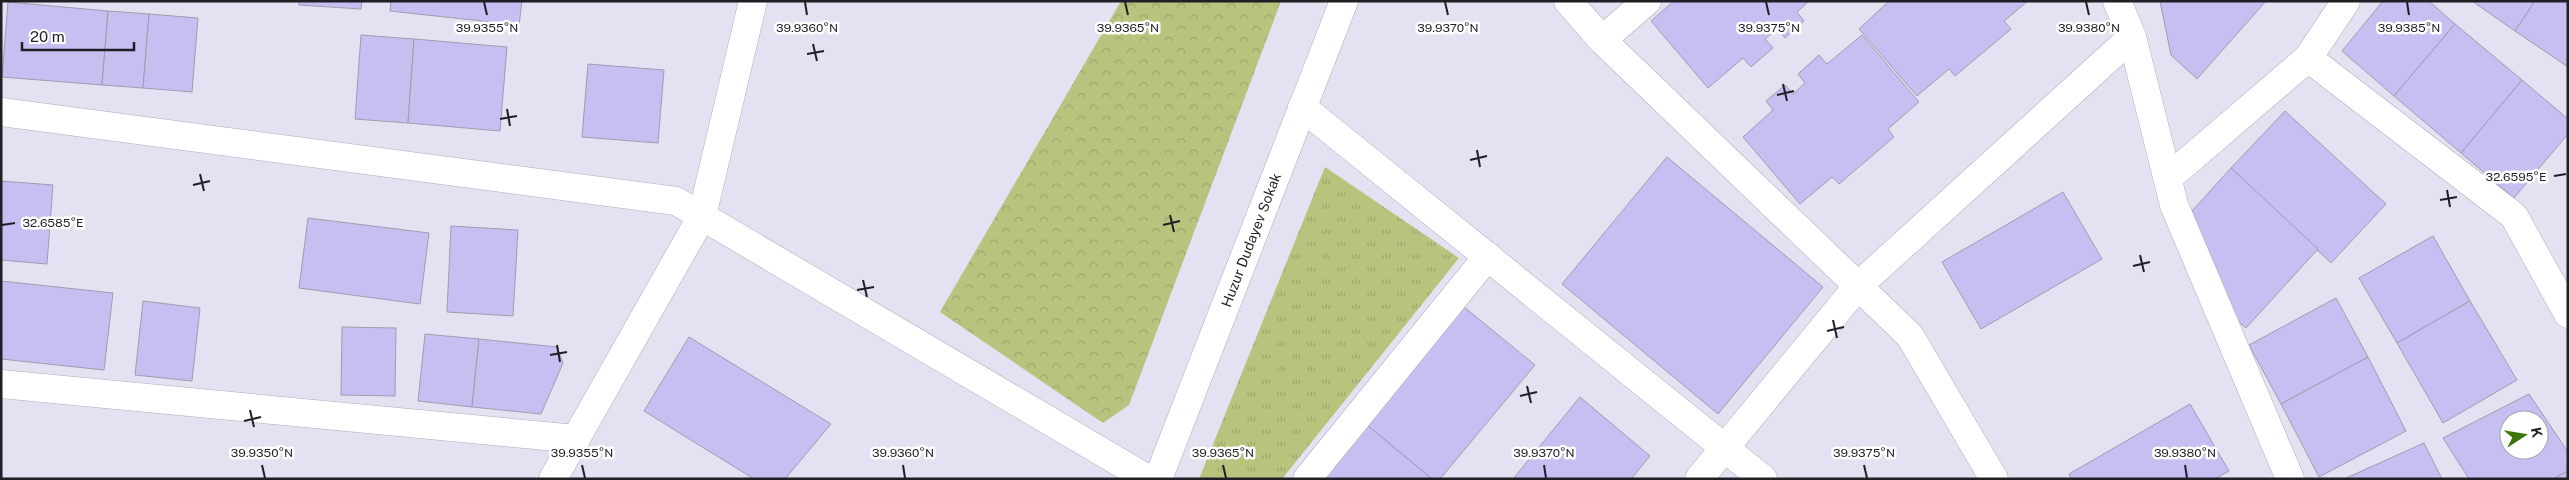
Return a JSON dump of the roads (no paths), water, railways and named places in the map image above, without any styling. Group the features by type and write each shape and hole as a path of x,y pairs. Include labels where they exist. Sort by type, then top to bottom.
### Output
{"street":[{"path":"553,479 702,216 752,1"},
{"name":"Huzur Dudayev Sokak","path":"1158,479 1344,1"},
{"path":"1568,1 1602,40 1910,336 1994,479"},
{"path":"1602,40 1647,1"},
{"path":"2117,1 2132,37 2174,205 2290,479"},
{"path":"2168,178 2308,58 2346,1"},
{"path":"1699,479 1858,286 2132,37"},
{"path":"2308,58 2514,216 2568,314"},
{"path":"1302,107 1763,479"},
{"path":"1,112 676,201 1148,479"},
{"path":"1307,479 1488,256"},
{"path":"1,384 576,439"}]}
